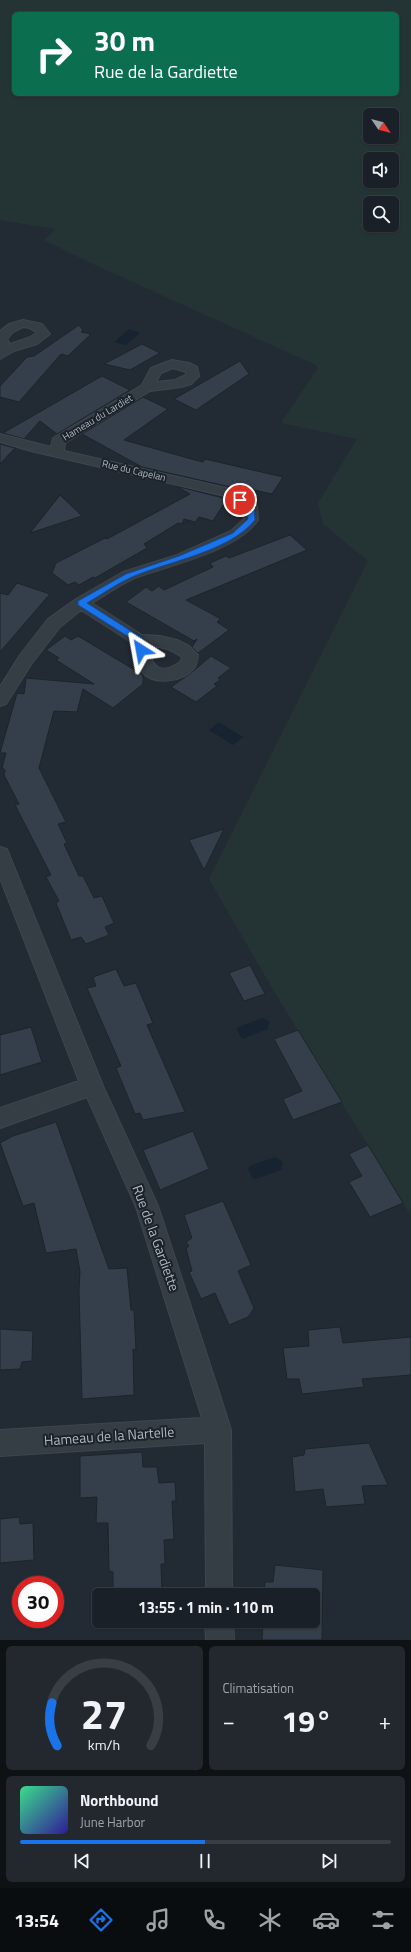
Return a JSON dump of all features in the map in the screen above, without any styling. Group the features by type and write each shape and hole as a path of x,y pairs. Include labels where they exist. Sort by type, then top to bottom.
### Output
{"street":[{"name":"Hameau du Lardiet","path":"57,453 58,441 147,387"},
{"name":"Rue du Capelan","path":"0,438 57,453 230,493 250,506 251,520 236,534 182,558 128,576 81,603"},
{"path":"0,700 26,659 54,623 81,603 139,640"},
{"name":"Rue de la Gardiette","path":"1,859 92,1086 147,1206 218,1430 219,1588"},
{"path":"0,1118 92,1086"},
{"name":"Hameau de la Nartelle","path":"0,1443 218,1430"},
{"path":"219,1628 220,1640"}],"shaded area":[{"path":"0,0 411,0 411,1216 275,993 209,879 368,561 323,524 318,503 357,439 281,423 318,368 316,365 95,265 44,240 56,229 0,220"}],"water":[{"path":"129,329 140,333 126,345 114,342"},
{"path":"219,722 243,737 233,745 209,730"},
{"path":"262,1018 269,1021 268,1029 242,1039 236,1028"},
{"path":"275,1157 283,1162 281,1170 253,1179 248,1169 250,1166"}],"building":[{"path":"79,325 83,330 81,332 91,334 68,356 61,354 19,402 0,397 0,386 27,357 34,356"},
{"path":"142,344 160,353 130,370 104,364"},
{"path":"240,361 249,374 196,410 174,399"},
{"path":"102,376 130,390 57,434 40,421 24,439 3,433"},
{"path":"143,397 168,409 124,440 203,462 205,459 283,477 272,494 236,486 235,488 142,467 82,434"},
{"path":"0,444 15,448 0,464"},
{"path":"176,486 227,499 213,521 199,517 195,522 184,519 182,524 178,523 144,544 147,548 95,578 93,577 79,585 75,582 68,585 52,573 56,563 105,538 107,539 190,494"},
{"path":"60,495 82,516 30,533"},
{"path":"290,535 307,550 186,600 221,619 217,622 229,630 198,653 192,647 197,639 194,641 126,602 146,587 152,591 159,586 164,590 213,567 210,563 226,556 229,558"},
{"path":"17,583 50,594 0,652 0,593 8,595"},
{"path":"65,636 71,640 78,636 143,675 143,684 113,708 83,689 77,712 54,711 39,768 66,822 58,824 67,843 64,844 79,876 83,876 94,898 102,896 114,923 105,927 109,935 86,944 81,937 71,940 56,903 59,901 46,877 51,875 15,805 19,804 4,775 5,770 2,768 6,753 0,753 17,693 24,694 26,678 94,684 56,660 59,658 46,650"},
{"path":"211,656 231,668 218,678 220,680 214,684 217,686 196,702 171,687 191,673"},
{"path":"224,829 204,870 189,840"},
{"path":"250,965 265,994 244,1001 229,973"},
{"path":"116,969 124,986 136,983 153,1023 147,1025 185,1112 143,1120 140,1113 135,1114 116,1068 121,1066 87,988 96,986 93,977"},
{"path":"31,1027 42,1062 0,1075 0,1035"},
{"path":"298,1030 342,1102 293,1120 283,1099 302,1091 274,1039"},
{"path":"56,1122 109,1269 127,1268 131,1310 134,1310 136,1350 133,1349 134,1395 82,1399 79,1291 80,1271 76,1249 46,1253 34,1203 23,1206 0,1143 13,1136"},
{"path":"193,1131 209,1169 160,1190 143,1150"},
{"path":"368,1145 403,1203 370,1217 349,1182 362,1176 349,1154"},
{"path":"223,1201 251,1265 238,1271 254,1308 248,1317 229,1325 215,1293 201,1299 189,1272 192,1271 186,1248 189,1246 186,1242 192,1238 184,1215"},
{"path":"340,1327 343,1343 411,1337 411,1375 362,1379 364,1387 302,1394 299,1379 287,1379 283,1348 309,1346 308,1330"},
{"path":"0,1329 33,1331 32,1361 22,1362 20,1369 0,1370"},
{"path":"369,1443 388,1485 362,1486 365,1504 326,1507 323,1489 295,1492 292,1457 304,1455 305,1449"},
{"path":"142,1452 143,1467 157,1467 159,1483 175,1482 176,1501 172,1501 174,1539 164,1540 165,1564 161,1564 162,1588 113,1588 113,1572 109,1571 108,1523 96,1523 97,1497 80,1498 80,1456"},
{"path":"19,1517 20,1524 33,1523 34,1560 0,1563 0,1519"},
{"path":"275,1565 323,1570 322,1640 262,1640 263,1628 320,1628 320,1588 265,1588 265,1582 273,1582"}],"route":[{"path":"141,650 139,640 81,603 128,576 182,558 236,534 251,520 250,506 240,500"}]}
